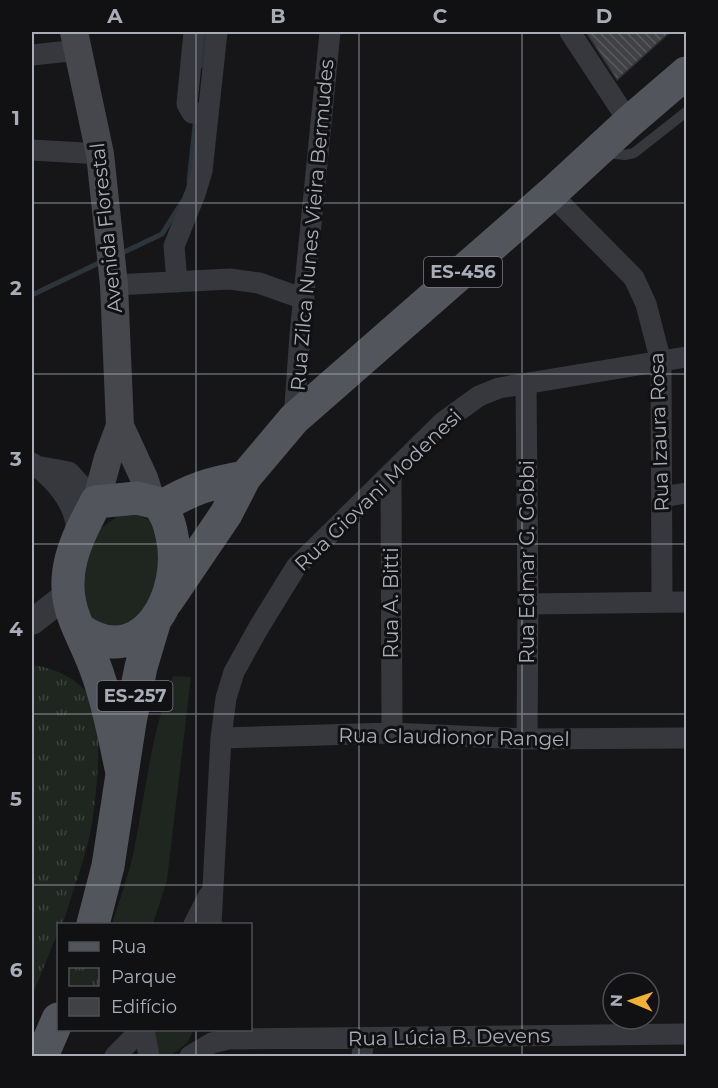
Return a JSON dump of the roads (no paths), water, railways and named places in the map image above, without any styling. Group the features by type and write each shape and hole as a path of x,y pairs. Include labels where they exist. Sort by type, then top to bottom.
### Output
{"main road":[{"name":"Avenida Florestal","path":"77,41 100,154 114,285 120,426 156,504"},
{"name":"ES-456","path":"245,477 294,419 687,73"},
{"name":"Avenida Florestal","path":"96,502 108,458 120,426"},
{"path":"77,539 96,502 137,498 156,504 212,482 245,477"},
{"path":"79,629 105,642 132,639 142,633 198,559 226,514 245,477"},
{"name":"ES-257","path":"93,923 108,866 141,667 161,610 175,558 170,527 156,504"},
{"name":"ES-257","path":"77,539 68,573 71,609 98,675 122,773"},
{"path":"42,1056 57,1021"}],"street":[{"path":"194,32 187,104 192,113 208,114"},
{"path":"177,282 174,246 202,171 217,32"},
{"name":"Rua Zilca Nunes Vieira Bermudes","path":"294,419 330,32"},
{"path":"570,32 629,122"},
{"path":"32,55 77,41"},
{"path":"32,150 100,154"},
{"name":"Rua Izaura Rosa","path":"552,194 634,278 646,304 661,362 662,601"},
{"path":"114,285 230,279 269,286 304,298"},
{"name":"Rua Giovani Modenesi","path":"195,923 211,892 221,738 226,698 234,672 296,567 443,422 479,396 499,388 687,357"},
{"name":"Rua Edmar G. Gobbi","path":"526,385 527,739"},
{"path":"34,465 69,472 96,502"},
{"path":"34,465 57,486 69,504 75,519 77,539"},
{"name":"Rua A. Bitti","path":"391,473 392,733"},
{"path":"662,497 687,493"},
{"path":"32,622 69,593"},
{"path":"528,604 687,602"},
{"name":"Rua Claudionor Rangel","path":"221,738 392,733 527,739 687,738"},
{"path":"211,892 211,923"},
{"path":"115,1056 140,1031"},
{"path":"143,1031 149,1056"},
{"name":"Rua Lúcia B. Devens","path":"212,1043 228,1039 363,1047 687,1034"},
{"path":"190,1056 212,1043"}],"lane":[{"path":"597,152 625,155 634,153 687,112"}],"waterway":[{"path":"201,66 206,32"},
{"path":"189,182 196,117"},
{"path":"120,254 162,234 182,202"},
{"path":"32,295 103,261"}]}
